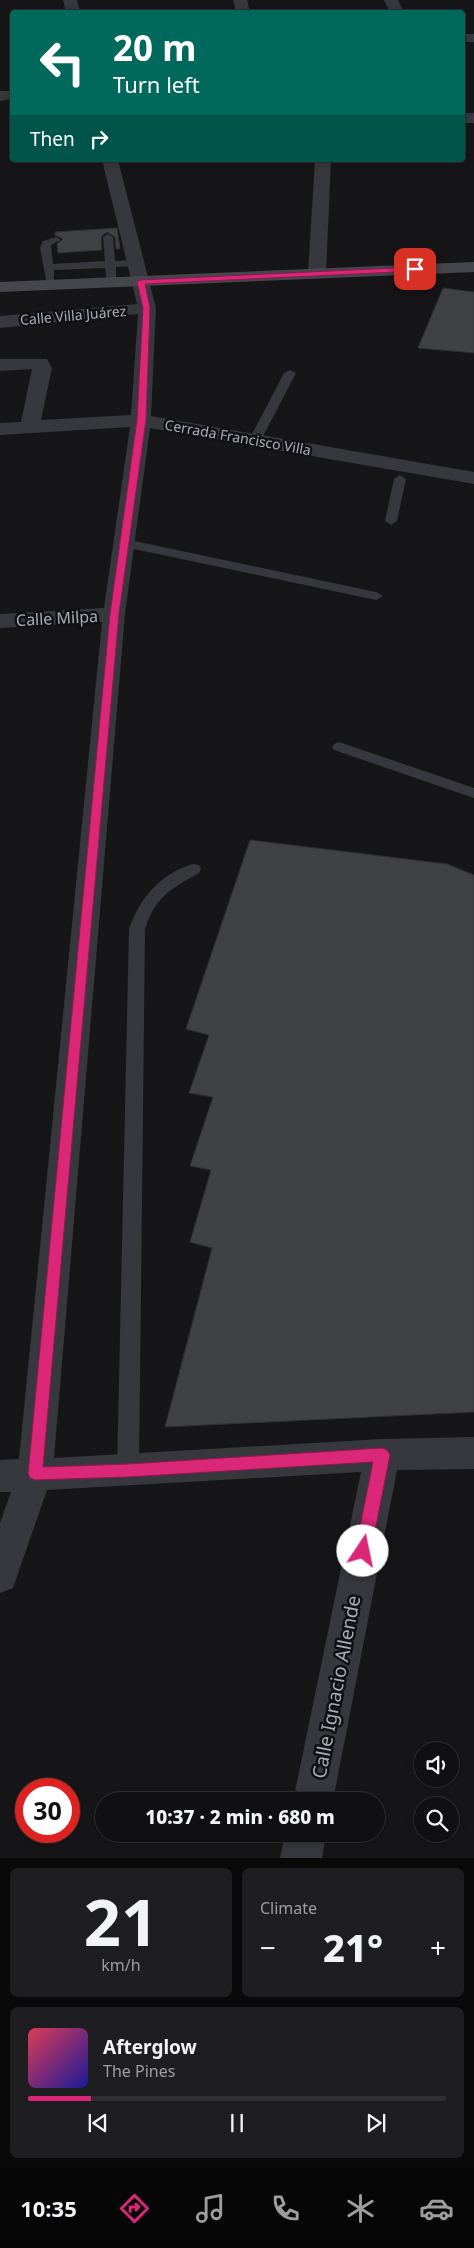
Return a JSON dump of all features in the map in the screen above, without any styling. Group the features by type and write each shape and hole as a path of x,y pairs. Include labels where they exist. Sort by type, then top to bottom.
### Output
{"street":[{"path":"0,1576 35,1474 114,614 141,427 147,308 110,162"},
{"path":"317,273 324,162"},
{"path":"0,287 50,276 112,283 138,272 317,273 474,267"},
{"name":"Calle Villa Juárez","path":"0,322 147,308"},
{"path":"0,365 40,363 42,368 30,427"},
{"name":"Cerrada Francisco Villa","path":"0,429 30,427 141,427 255,440 474,478"},
{"name":"Cerrada Francisco Villa","path":"141,427 474,491"},
{"name":"Calle Milpa","path":"0,621 114,614"},
{"path":"0,1476 128,1471 382,1455 474,1453"},
{"name":"Calle Ignacio Allende","path":"315,1792 382,1455"},
{"path":"301,1858 304,1842"}],"lane":[{"path":"94,238 129,236"},
{"path":"108,237 112,283"},
{"path":"56,240 47,243 45,248 50,276 110,264 138,272"},
{"path":"255,440 290,373"},
{"path":"391,521 400,478"},
{"path":"125,542 376,596"},
{"path":"339,747 474,793"},
{"path":"128,1471 137,929 143,908 163,886 192,869"}],"building":[{"path":"117,228 120,249 116,249 115,237 107,232 101,237 102,250 58,253 57,244 63,239 55,235 55,232"},
{"path":"443,288 474,292 474,353 418,348"},
{"path":"250,840 447,864 474,875 474,1412 165,1427 212,1248 190,1242 211,1170 190,1166 213,1097 189,1093 209,1035 186,1029"}],"route":[{"path":"363,1551 382,1455 128,1471 35,1474 114,614 142,420 147,308 141,282 415,269"}]}
